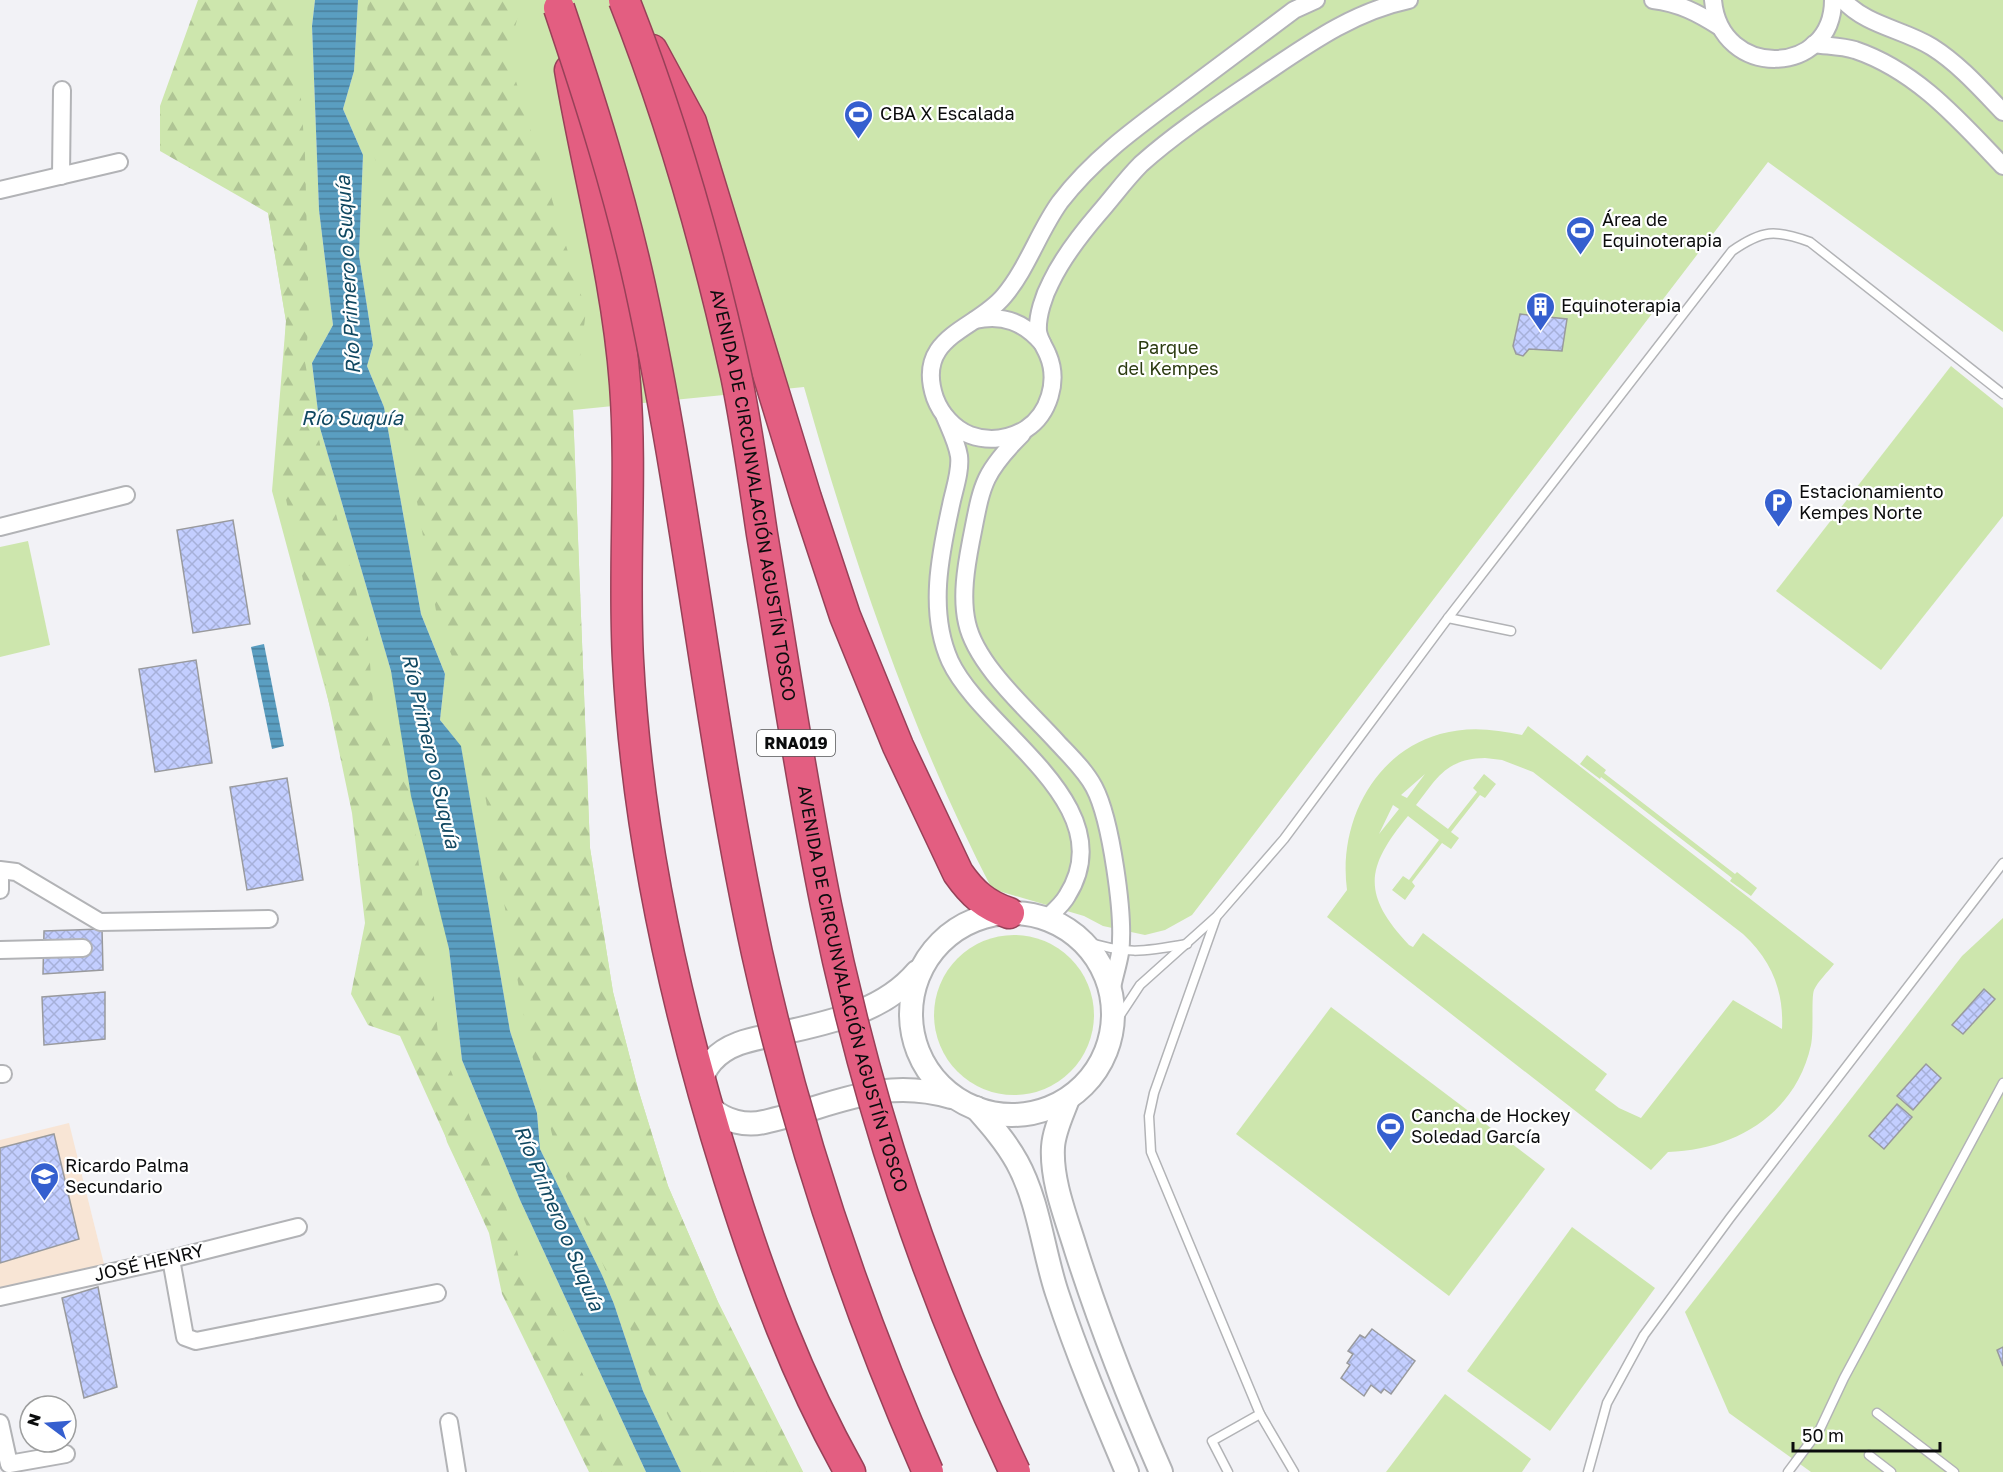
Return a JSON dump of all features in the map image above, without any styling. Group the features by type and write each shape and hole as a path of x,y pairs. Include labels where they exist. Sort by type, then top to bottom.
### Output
{"highway":[{"path":"625,0 691,122 827,564 865,668 898,746 958,873 980,899 992,907 1009,913"},
{"name":"AVENIDA DE CIRCUNVALACIÓN AGUSTÍN TOSCO","path":"625,0 682,169 736,378 812,832 863,1066 923,1259 978,1392 1015,1472"},
{"path":"558,4 584,154 611,274 619,326 628,450 626,605 632,715 647,840 703,1095 753,1254 799,1372 850,1472"},
{"path":"558,4 607,154 640,285 743,881 788,1083 848,1277 928,1472"}],"street":[{"path":"1046,919 1067,897 1077,873 1080,847 1074,821 1061,791 970,692 955,671 945,648 938,602 939,564 959,457 936,400 932,384 933,367 947,338 960,327 975,320 1006,294 1060,202 1106,151 1294,10 1316,0"},
{"path":"1112,988 1120,952 1108,824 1094,787 1079,765 1010,690 980,653 970,635 965,614 968,556 982,488 998,459 1044,410 1052,388 1051,364 1042,343 1039,326 1047,292 1082,233 1140,166 1197,120 1334,27 1393,3 1408,0"},
{"path":"1653,0 1671,2 1697,12 1720,27"},
{"path":"1713,0 1720,27 1729,40 1755,57 1786,59 1814,44 1830,19 1833,0"},
{"path":"1843,0 1855,13 1931,46 1968,74 2003,112"},
{"path":"1814,44 1854,50 1903,72 1941,102 2003,165"},
{"path":"61,176 62,90"},
{"path":"0,190 119,162"},
{"path":"975,320 993,318 1012,320 1042,343"},
{"path":"943,414 968,434 983,438 999,439 1028,427"},
{"path":"0,527 126,495"},
{"path":"0,890 2,884 0,871 16,872 100,922 269,919"},
{"path":"1009,913 1046,919 1082,940 1105,969 1112,988 1115,1023 1101,1064 1086,1084 1068,1100 1049,1109 1010,1116 920,1089 884,1091 752,1124 726,1120 716,1114 703,1095 705,1072 719,1054 730,1047 832,1022 879,1004 905,987 932,952 960,927 990,915 1009,913"},
{"path":"0,950 83,948"},
{"path":"922,966 910,1004 912,1036 923,1064 933,1078 968,1104 1002,1138 1018,1164 1034,1206 1057,1292 1098,1404 1127,1472"},
{"path":"1068,1100 1056,1129 1053,1146 1059,1194 1112,1352 1161,1472"},
{"name":"JOSÉ HENRY","path":"0,1297 171,1259 298,1227"},
{"path":"171,1259 185,1337 196,1341 437,1293"},
{"path":"450,1422 457,1472"},
{"path":"0,1423 9,1464 66,1454"}],"lane":[{"path":"1115,1023 1140,986 1217,916 1284,839 1448,618 1732,251 1755,235 1784,232 1810,242 2003,394"},
{"path":"1448,618 1511,631"},
{"path":"1588,1472 1607,1403 1644,1335 1730,1218 2003,863"},
{"path":"1217,916 1154,1093 1149,1116 1150,1152 1260,1414 1294,1472"},
{"path":"1082,940 1120,952 1139,953 1187,944"},
{"path":"1788,1472 1820,1429 1844,1378 2003,1083"},
{"path":"1877,1413 1954,1472"},
{"path":"1228,1472 1212,1441 1260,1414"},
{"path":"1869,1455 1891,1472"}],"shaded area":[{"name":"Ricardo Palma Secundario","path":"69,1123 104,1264 0,1291 0,1140"}],"green space":[{"path":"198,0 294,0 305,155 309,321 305,362 325,472 368,637 373,703 411,796 439,1042 504,1199 519,1258 554,1309 626,1472 589,1472 502,1294 489,1233 400,1036 368,1025 351,994 365,923 352,813 279,466 286,321 268,213 160,151 160,106"},
{"path":"219,0 315,0 312,26 319,210 333,325 312,363 320,428 391,671 449,949 462,1060 520,1200 646,1472 602,1472 447,1142 272,491 286,321 268,213"},
{"name":"Parque del Kempes","path":"358,0 2003,0 2003,332 1768,162 1192,915 1165,930 1145,935 1103,926 1084,916 992,889 962,829 909,706 863,580 804,387 573,410 590,848 613,992 638,1089 668,1186 718,1302 803,1472 681,1472 643,1391 602,1275 540,1149 537,1113 510,1031 461,747 440,720 445,674 421,614 384,407 367,366 373,345 359,255 363,155 343,109 354,71"},
{"path":"368,0 522,0 508,55 586,311 573,410 590,848 613,992 638,1089 668,1186 718,1302 803,1472 695,1472 660,1399 558,1158 528,1039 478,755 458,729 463,683 438,622 402,416 380,388 376,162 360,111"},
{"path":"1951,366 2003,408 2003,516 1881,670 1776,591"},
{"path":"28,541 50,645 0,657 0,547"},
{"path":"1528,726 1834,964 1814,990 1811,1045 1803,1069 1792,1091 1777,1109 1759,1124 1717,1144 1693,1150 1668,1152 1651,1170 1327,917 1347,890 1348,840 1355,817 1365,794 1379,774 1396,757 1416,743 1440,734 1461,730 1481,729 1522,735","holes":["1472,759 1502,760 1533,772 1743,934 1761,954 1774,977 1781,1001 1782,1029 1733,1000 1641,1118 1619,1108 1595,1090 1607,1074 1423,933 1413,947 1409,945 1393,927 1383,910 1377,895 1375,880 1377,866 1384,850 1408,816 1439,840 1409,880 1403,876 1392,890 1405,900 1415,886 1412,882 1442,843 1451,849 1459,838 1451,832 1480,795 1485,798 1496,784 1484,774 1473,788 1477,792 1448,829 1416,805 1444,771","1425,774 1407,798 1401,795","1393,805 1399,809 1379,834"]},
{"path":"1587,755 1606,770 1604,773 1735,874 1737,872 1757,888 1751,896 1730,881 1732,878 1601,777 1600,779 1580,764"},
{"path":"2003,918 2003,1472 1811,1472 1729,1413 1685,1312 1962,956"},
{"path":"1014,935 1045,941 1070,959 1088,984 1094,1015 1088,1046 1070,1071 1045,1089 1014,1095 983,1089 958,1071 940,1046 934,1015 940,984 958,959 983,941"},
{"name":"Cancha de Hockey Soledad García","path":"1331,1007 1545,1169 1449,1296 1236,1134"},
{"path":"1572,1227 1655,1288 1550,1431 1467,1371"},
{"path":"1445,1394 1531,1459 1522,1472 1386,1472"}],"water":[{"name":"Río Suquía","path":"315,0 358,0 354,71 343,109 363,155 359,255 373,345 367,366 384,407 421,614 445,674 440,720 461,746 510,1031 537,1113 540,1149 602,1275 643,1391 681,1472 646,1472 520,1200 462,1060 449,949 411,796 391,671 320,428 312,363 333,325 319,210 312,26"},
{"path":"264,644 284,746 272,749 251,647"}],"building":[{"name":"Equinoterapia","path":"1520,314 1567,319 1562,351 1529,349 1523,356 1516,354 1513,346"},
{"path":"233,520 250,624 193,633 177,530"},
{"path":"196,660 212,763 155,772 139,669"},
{"path":"287,778 303,880 247,890 230,787"},
{"path":"102,929 103,970 43,974 44,931"},
{"path":"1984,989 1995,999 1963,1034 1952,1025"},
{"path":"105,992 105,1039 44,1045 42,997"},
{"path":"1926,1064 1941,1078 1913,1110 1897,1096"},
{"path":"1897,1104 1912,1117 1884,1149 1869,1136"},
{"path":"54,1134 79,1239 0,1263 0,1148"},
{"path":"98,1287 117,1387 84,1398 62,1298"},
{"path":"1372,1329 1415,1361 1391,1394 1384,1389 1381,1393 1371,1385 1364,1396 1341,1378 1350,1365 1347,1363 1353,1354 1348,1351 1360,1335 1365,1338"},
{"path":"2003,1347 2003,1366 1997,1350"}],"place":[{"name":"CBA X Escalada","path":"859,140"},
{"name":"Área de Equinoterapia","path":"1581,256"},
{"name":"Equinoterapia","path":"1540,332"},
{"name":"Estacionamiento Kempes Norte","path":"1778,528"},
{"name":"Cancha de Hockey Soledad García","path":"1390,1152"},
{"name":"Ricardo Palma Secundario","path":"44,1202"}],"water label":[{"name":"Río Primero o Suquía","path":"348,275"},
{"name":"Río Primero o Suquía","path":"431,751"},
{"name":"Río Primero o Suquía","path":"559,1218"}]}
